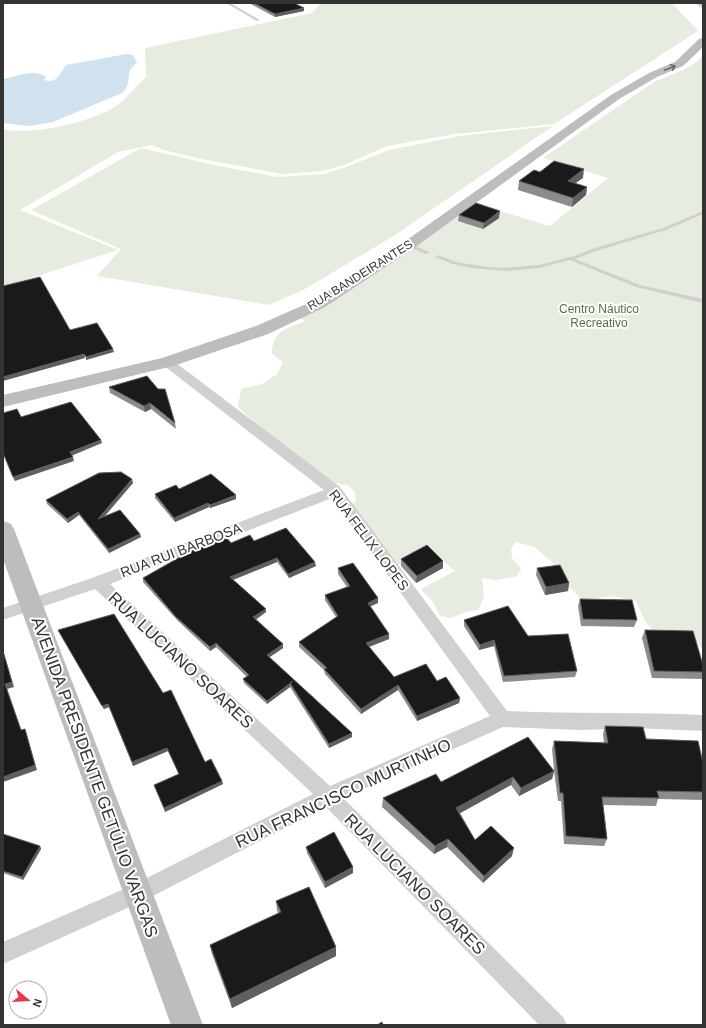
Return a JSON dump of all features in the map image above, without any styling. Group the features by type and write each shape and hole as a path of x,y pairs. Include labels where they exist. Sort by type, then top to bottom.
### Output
{"street":[{"path":"698,3 703,7"},
{"path":"683,44 703,35"},
{"name":"RUA BANDEIRANTES","path":"634,84 679,64 703,41"},
{"name":"RUA BANDEIRANTES","path":"3,401 167,362 262,330 319,304 409,245 535,153 634,84 661,59"},
{"name":"RUA FELIX LOPES","path":"167,362 334,491 502,719"},
{"name":"RUA RUI BARBOSA","path":"3,614 98,582 334,491"},
{"name":"AVENIDA PRESIDENTE GETÚLIO VARGAS","path":"3,529 187,1025"},
{"name":"RUA LUCIANO SOARES","path":"98,582 328,796 555,1025"},
{"name":"RUA FRANCISCO MURTINHO","path":"3,953 138,893 328,796 502,719 582,722 636,720 703,723"}],"lane":[{"path":"228,3 258,20"},
{"path":"438,257 481,270 514,270 571,259 597,249 632,240 676,225 703,212"},
{"path":"409,245 427,253"},
{"path":"571,259 638,286 703,301"}],"green space":[{"path":"319,3 672,3 698,31 554,124 455,134 387,146 344,165 322,171 283,174 206,160 164,150 152,145 118,152 20,210 118,250 3,287 3,129 30,131 62,126 94,117 118,105 146,77 145,48 312,13 320,4"},
{"name":"Centro Náutico Recreativo","path":"703,54 703,651 694,637 653,631 644,619 636,601 613,596 582,600 568,585 562,572 535,547 516,542 511,549 512,558 521,569 516,577 495,580 482,578 484,597 478,610 465,612 451,618 440,616 433,602 421,589 455,571 426,547 395,567 352,506 356,500 355,492 349,486 332,482 264,431 238,407 241,389 262,384 277,374 283,362 272,354 275,340 282,331 306,321 299,318 476,204 550,226 608,178 543,158 654,82 683,70 698,61"},
{"path":"553,126 395,235 305,289 269,305 97,276 121,249 31,210 141,148 214,165 277,177 325,174 389,150 460,136"}],"water":[{"path":"127,54 133,55 137,63 130,70 128,85 122,93 53,122 29,126 3,123 3,79 36,73 46,77 44,80 52,81 58,77 66,65"}],"building":[{"path":"254,3 294,3 304,8 275,14"},
{"path":"554,161 584,169 568,181 587,187 573,198 519,181 534,170 540,172"},
{"path":"476,203 500,211 484,223 459,215"},
{"path":"40,277 70,330 97,323 113,349 86,357 84,354 3,377 3,286"},
{"path":"147,376 158,389 165,389 175,423 150,403 144,406 109,387"},
{"path":"71,402 101,440 70,452 73,457 13,477 3,453 3,413 17,409 21,417"},
{"path":"121,472 132,479 98,519 120,510 140,534 108,549 78,512 67,519 46,500 99,473"},
{"path":"211,474 236,495 210,505 208,503 174,518 155,494 176,485 179,489"},
{"path":"286,528 315,562 288,574 277,558 230,577 266,609 253,617 283,644 267,655 352,733 329,744 290,683 267,701 243,679 249,675 216,643 210,647 176,617 143,578 187,553 226,537 231,543 250,535 254,541"},
{"path":"427,545 443,561 417,576 401,559"},
{"path":"353,563 378,598 368,603 389,634 366,643 394,677 426,664 437,681 446,677 460,698 417,716 398,685 361,709 324,669 327,668 299,642 338,616 325,595 350,586 338,568"},
{"path":"560,565 569,583 546,587 537,568"},
{"path":"580,599 632,600 637,620 583,619"},
{"path":"508,606 528,636 568,634 577,671 504,676 494,640 480,645 464,620"},
{"path":"114,614 163,693 171,690 205,762 211,759 222,781 164,808 154,785 179,774 167,748 132,762 108,704 102,706 58,630"},
{"path":"645,630 693,631 703,665 703,672 654,671"},
{"path":"3,651 12,682 5,684 21,730 25,729 35,765 3,777"},
{"path":"605,726 643,727 646,739 698,741 703,763 703,792 657,791 659,798 602,797 607,839 566,836 563,793 560,793 554,741 608,743"},
{"path":"528,737 554,771 521,788 513,777 456,808 475,840 491,826 514,848 484,876 448,839 435,846 383,798 436,774 441,782"},
{"path":"334,832 353,867 325,882 306,847"},
{"path":"3,834 40,846 22,877 3,871"},
{"path":"309,887 336,947 230,999 210,945 281,912 276,901"}]}
